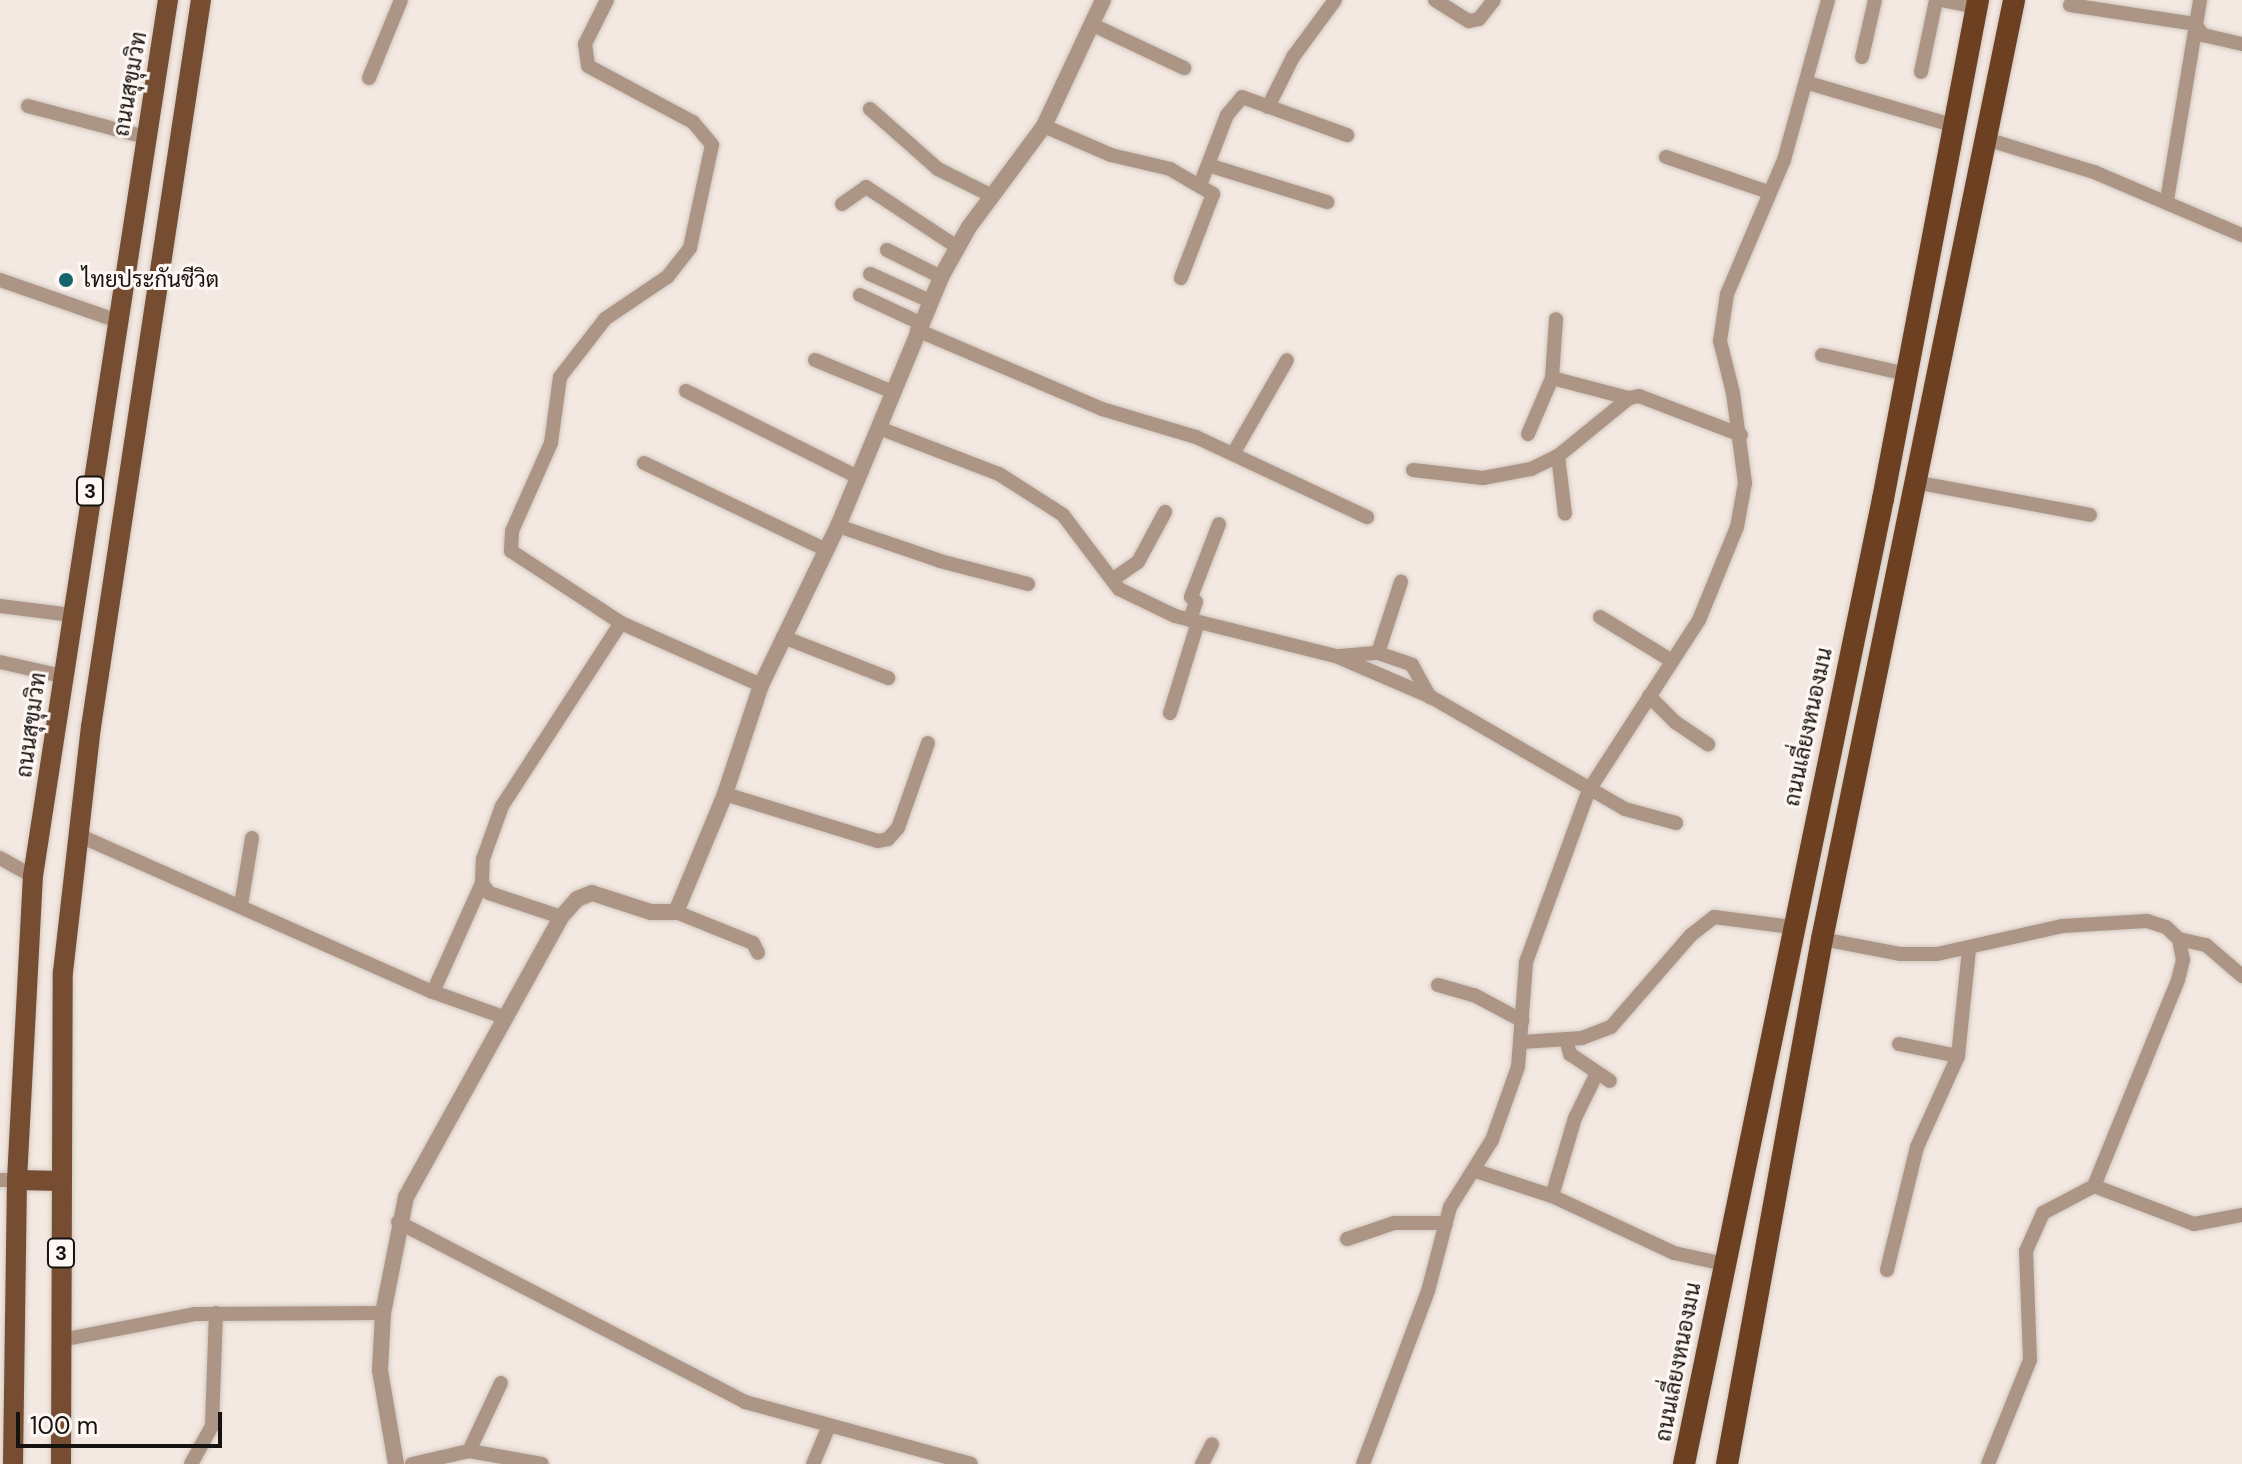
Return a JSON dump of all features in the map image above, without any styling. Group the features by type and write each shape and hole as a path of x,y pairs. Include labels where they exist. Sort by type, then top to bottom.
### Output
{"highway":[{"path":"1727,1464 1822,939 2014,0"},
{"name":"ถนนเลี่ยงหนองมน","path":"1684,1464 1906,374 1977,4"},
{"path":"1711,1328 1750,1335"}],"main road":[{"name":"ถนนสุขุมวิท","path":"13,1464 8,1180 33,876 115,320 168,0"},
{"name":"3","path":"61,1464 63,972 78,835 201,0"},
{"path":"8,1180 61,1181"}],"street":[{"path":"369,78 401,0"},
{"path":"607,0 585,44 588,66 693,122 712,145 690,248 667,277 605,319 560,377 551,443 512,531 511,551 621,623 761,685"},
{"path":"676,912 725,794 761,685 838,526 941,277 957,247 1044,126 1103,0"},
{"path":"1268,107 1293,57 1335,0"},
{"path":"1435,0 1469,21 1479,19 1494,0"},
{"path":"1363,1464 1428,1291 1450,1207 1476,1171 1518,1067 1526,962 1540,912 1589,790 1699,620 1737,527 1745,483 1741,435 1720,341 1727,294 1808,83 1828,0"},
{"path":"1862,57 1875,0"},
{"path":"1921,72 1938,0 1977,4"},
{"path":"2167,200 2200,0"},
{"path":"2070,5 2195,24 2203,35 2242,44"},
{"path":"1093,25 1184,68"},
{"path":"1808,83 1952,125"},
{"path":"1200,185 1227,115 1242,97 1347,135"},
{"path":"28,106 145,137"},
{"path":"870,109 938,169 992,196"},
{"path":"1044,126 1111,155 1170,169 1213,194 1181,278"},
{"path":"1986,139 2167,200 2242,234"},
{"path":"1666,157 1768,192"},
{"path":"1208,165 1327,202"},
{"path":"842,204 866,187 957,247"},
{"path":"887,250 941,277"},
{"path":"870,274 930,301"},
{"path":"0,280 115,320"},
{"path":"860,295 919,327 1102,409 1162,425 1233,454 1367,517"},
{"path":"1528,434 1552,378 1556,319"},
{"path":"1822,355 1906,374"},
{"path":"815,360 893,392"},
{"path":"1233,454 1287,360"},
{"path":"1552,378 1677,407 1741,435"},
{"path":"686,391 858,477"},
{"path":"1413,470 1508,476 1558,456 1629,398"},
{"path":"879,428 999,474 1063,515 1119,589 1194,621 1336,656 1431,697 1625,809 1676,823"},
{"path":"1558,456 1565,514"},
{"path":"644,463 826,550"},
{"path":"1914,482 2090,515"},
{"path":"1112,580 1138,562 1165,512"},
{"path":"1170,713 1194,621 1196,602 1191,597 1219,524"},
{"path":"838,526 940,561 1028,584"},
{"path":"1378,653 1401,582"},
{"path":"0,606 71,615"},
{"path":"1600,617 1672,661"},
{"path":"433,992 482,883 483,859 502,806 621,623"},
{"path":"783,637 888,678"},
{"path":"1336,656 1378,653 1412,665 1431,697"},
{"path":"0,662 62,676"},
{"path":"1649,696 1675,722 1708,744"},
{"path":"725,794 878,841 888,839 898,828 928,743"},
{"path":"78,835 433,992 506,1018"},
{"path":"241,905 252,838"},
{"path":"0,858 33,876"},
{"path":"482,883 489,893 561,917"},
{"path":"396,1464 380,1370 383,1313 398,1222 406,1197 561,917 577,899 592,893 651,912 676,912 753,943 758,953"},
{"path":"1522,1042 1566,1039 1611,1027 1691,935 1714,917 1791,927"},
{"path":"1822,939 1900,954 1969,949 2107,919 2147,921 2166,927 2179,939 2206,945 2242,976"},
{"path":"1988,1464 2030,1360 2026,1251 2043,1213 2094,1186 2178,980 2183,960 2179,939"},
{"path":"1887,1270 1917,1147 1958,1056 1969,949"},
{"path":"1438,985 1474,995 1523,1021"},
{"path":"1552,1196 1575,1118 1604,1077 1570,1054 1566,1039"},
{"path":"1899,1044 1958,1056"},
{"path":"1476,1171 1552,1196 1674,1253 1724,1264"},
{"path":"2094,1186 2194,1224 2242,1215"},
{"path":"398,1222 682,1373 745,1402 971,1464"},
{"path":"1347,1239 1394,1223 1446,1223"},
{"path":"61,1340 216,1313 383,1313"},
{"path":"192,1464 212,1426 216,1313"},
{"path":"469,1451 501,1383"},
{"path":"813,1464 829,1426"},
{"path":"1202,1464 1212,1444"},
{"path":"412,1464 469,1451 542,1464"}],"place":[{"name":"ไทยประกันชีวิต","path":"66,280"}]}
